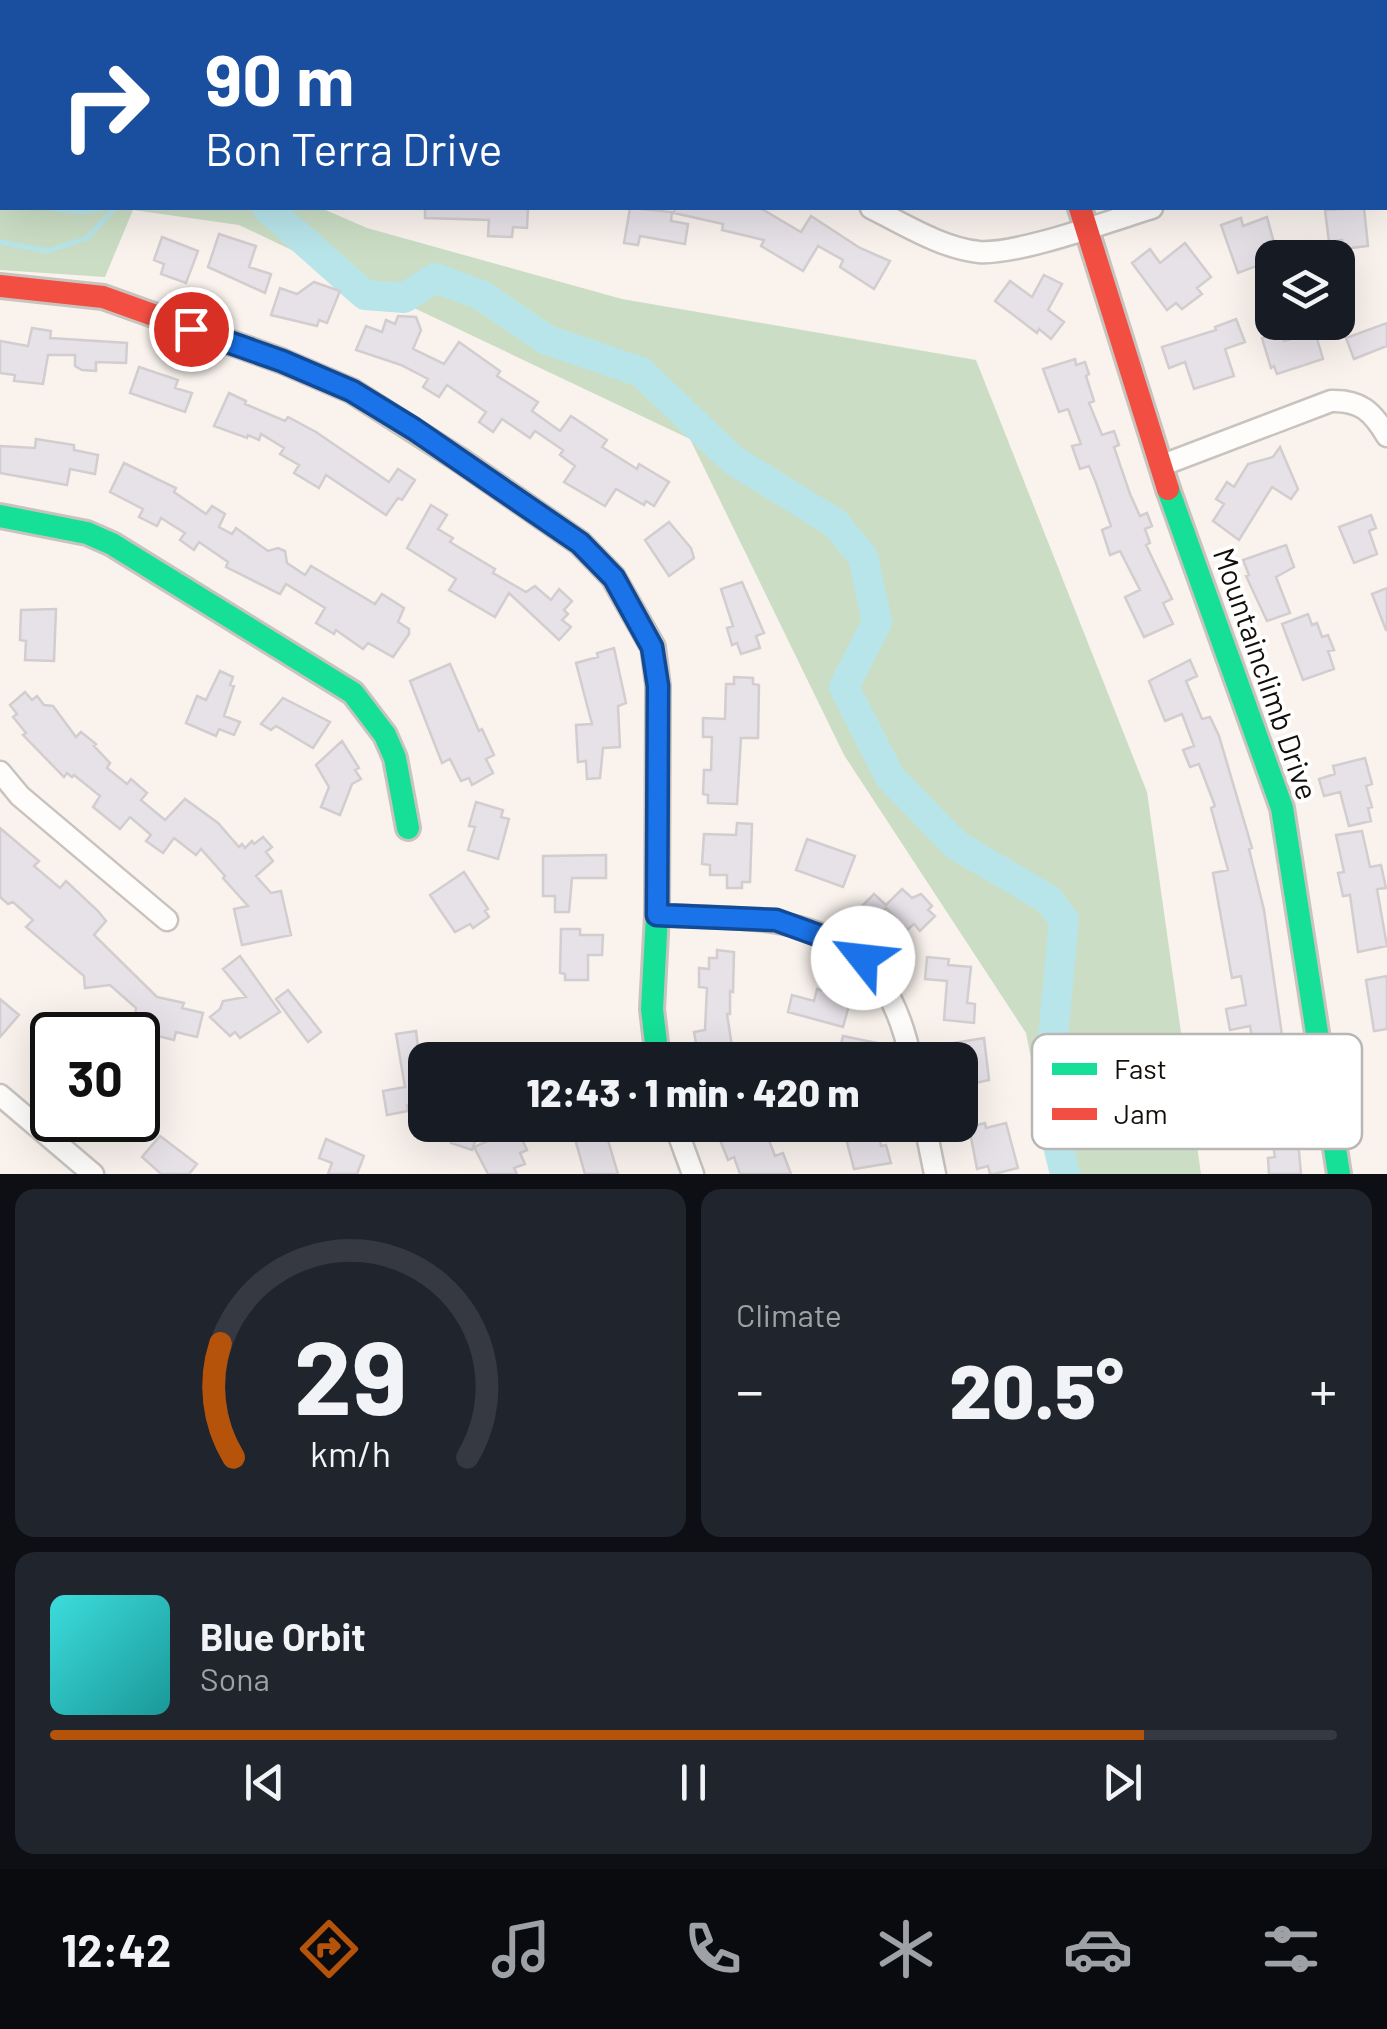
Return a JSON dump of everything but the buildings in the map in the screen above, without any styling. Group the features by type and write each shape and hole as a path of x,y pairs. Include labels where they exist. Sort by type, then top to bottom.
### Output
{"street":[{"path":"875,210 958,248 983,252 1083,218 1138,210"},
{"name":"Mountainclimb Drive","path":"1083,218 1160,466 1282,808 1317,1034"},
{"path":"0,286 104,296 352,391 580,543 614,578 652,647 658,686 657,915 652,1010 656,1042"},
{"path":"1160,466 1331,401 1354,400 1374,415 1387,436"},
{"path":"0,516 88,533 112,544 353,693 385,736 394,758 408,828"},
{"path":"0,772 20,796 167,920"},
{"path":"657,915 776,920 837,942 863,958 888,990 908,1042"},
{"path":"0,1095 92,1174"},
{"path":"681,1142 693,1174"},
{"path":"928,1142 935,1174"},
{"name":"Mountainclimb Drive","path":"1334,1149 1338,1174"}],"green space":[{"path":"0,210 133,210 105,277 0,270"},
{"path":"133,210 326,210 367,228 622,299 976,360 1147,792 1181,1034 1032,1034 1032,1063 1026,1033 844,755 690,439 239,225"},
{"path":"1049,1149 1197,1149 1201,1174 1054,1174"}],"waterway":[{"path":"66,210 93,210"},
{"path":"0,242 48,251 87,238 113,210"},
{"path":"269,210 365,295 404,298 435,278 481,295 547,340 641,372 733,460 835,523 863,557 877,622 844,687 890,777 956,845 1049,900 1064,920 1053,1034"},
{"path":"1059,1149 1065,1174"}],"traffic: fast":[{"path":"460,460 580,543 613,577 653,647 658,686 657,915 652,1009 656,1042"},
{"path":"1168,489 1282,808 1317,1034"},
{"path":"0,516 87,533 112,544 353,693 385,735 395,758 408,828"},
{"path":"1335,1149 1339,1174"}],"traffic: jam":[{"path":"1081,210 1168,489"},
{"path":"0,286 103,297 282,361 352,391 460,460"}],"route":[{"path":"191,329 352,391 580,543 614,578 652,647 658,686 657,915 776,920 837,942 863,958"}]}
